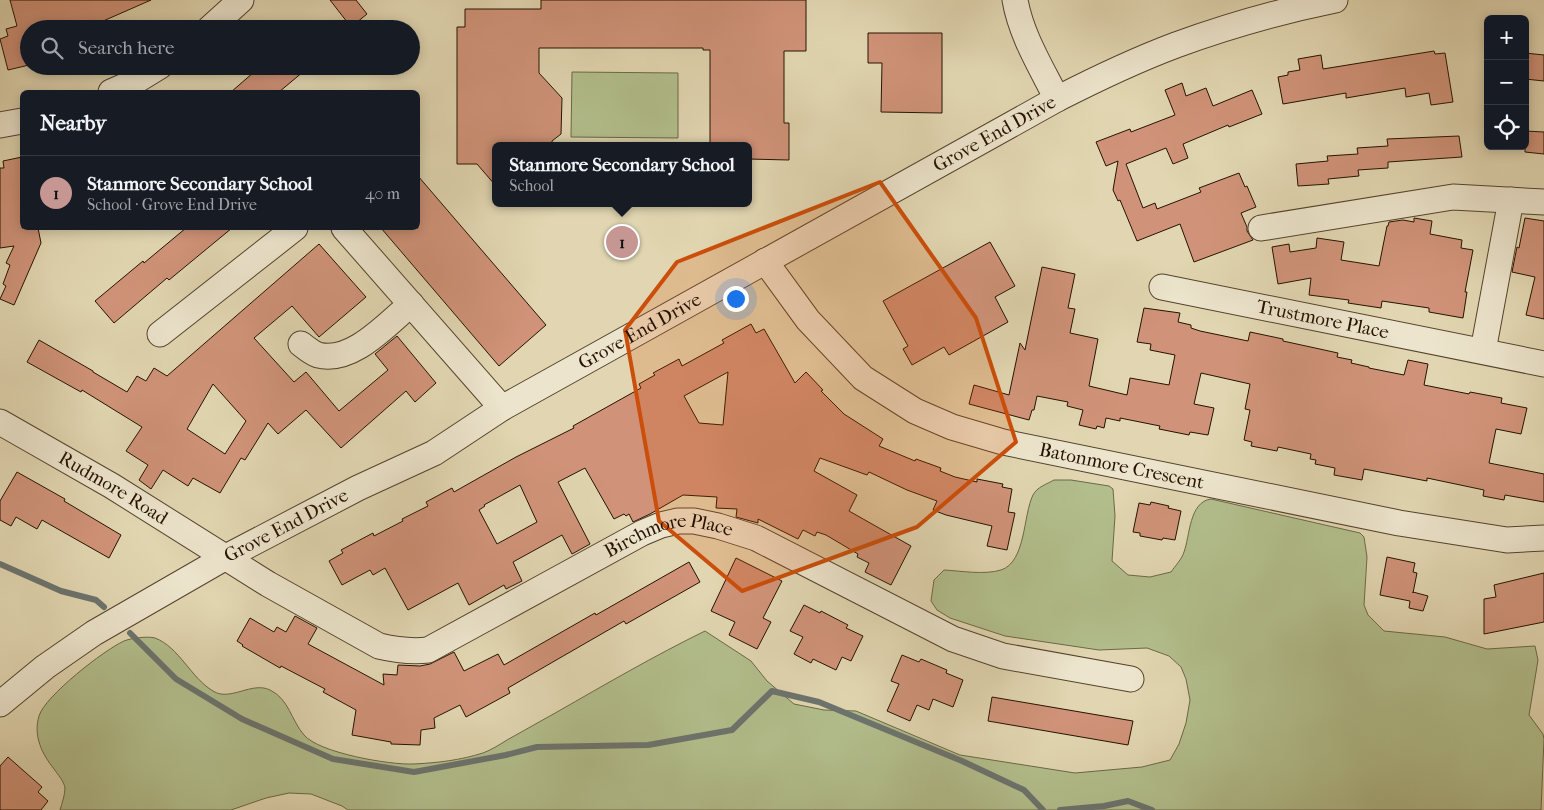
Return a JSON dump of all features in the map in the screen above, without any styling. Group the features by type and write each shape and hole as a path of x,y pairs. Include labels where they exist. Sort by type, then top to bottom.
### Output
{"street":[{"path":"1015,0 1032,52 1057,99"},
{"name":"Grove End Drive","path":"0,704 44,667 94,633 226,557 358,488 434,453 502,408 1057,99 1094,80 1183,42 1284,11 1335,0"},
{"path":"217,20 234,2"},
{"path":"116,90 145,75"},
{"path":"0,125 20,121"},
{"path":"1261,228 1453,196 1544,202"},
{"path":"1483,351 1511,200"},
{"path":"160,334 292,230"},
{"path":"346,230 502,408"},
{"name":"Batonmore Crescent","path":"765,260 808,320 863,378 915,411 952,427 1003,442 1399,524 1507,540 1544,538"},
{"name":"Trustmore Place","path":"1162,287 1544,364"},
{"path":"301,344 316,354 330,357 344,354 362,346 411,304"},
{"name":"Rudmore Road","path":"0,422 112,486 226,557"},
{"name":"Birchmore Place","path":"226,557 268,584 379,646 411,652 428,650 661,525 678,521 694,521 718,526 756,538 952,639 1003,656 1131,679"}],"highlighted area":[{"path":"880,182 976,318 1016,442 917,527 742,591 659,521 625,330 677,262"}],"green space":[{"path":"572,72 678,73 678,138 571,137"},
{"path":"1054,480 1071,480 1109,486 1113,489 1115,516 1112,561 1128,575 1150,577 1171,572 1183,555 1194,513 1204,501 1211,499 1360,533 1364,537 1367,557 1364,605 1368,615 1384,631 1445,637 1487,649 1535,646 1538,660 1529,715 1543,734 1544,739 1541,810 348,810 311,794 289,793 266,798 231,810 60,810 65,788 61,778 46,757 38,738 37,723 44,707 76,674 124,641 148,637 155,638 171,648 198,678 213,691 227,694 256,688 270,690 286,704 304,735 324,747 356,757 402,764 449,761 489,750 630,670 705,631 751,661 767,681 794,704 824,710 856,711 960,755 1075,773 1142,767 1170,760 1179,744 1186,723 1190,700 1186,679 1181,667 1169,656 1147,648 1099,650 1005,636 950,618 937,610 931,601 934,580 944,570 987,572 1001,570 1009,565 1015,558 1023,537 1033,495 1040,488"}],"building":[{"path":"10,0 151,0 105,20 20,20 20,67 8,70 0,39 8,36 6,29 17,26"},
{"path":"330,0 356,0 367,14 360,20 346,20"},
{"path":"541,0 806,0 806,51 784,51 784,123 789,123 789,160 752,159 752,142 710,142 710,50 703,50 703,48 539,48 539,73 562,98 561,134 552,142 492,142 492,181 477,164 457,164 457,27 465,27 465,9 541,9"},
{"path":"868,33 942,33 942,113 881,112 882,63 868,63"},
{"path":"1434,51 1435,54 1445,53 1453,102 1431,105 1429,93 1406,97 1405,88 1346,98 1346,93 1283,104 1278,77 1288,75 1288,72 1300,70 1298,59 1321,55 1323,69"},
{"path":"1529,53 1544,55 1544,81 1529,79"},
{"path":"251,75 299,75 281,90 233,90"},
{"path":"1182,83 1186,96 1206,88 1213,106 1252,90 1262,114 1229,127 1228,125 1183,144 1188,158 1173,164 1166,148 1126,164 1143,208 1155,203 1157,209 1201,192 1199,188 1239,173 1256,207 1241,213 1247,231 1253,240 1194,262 1180,224 1137,241 1120,200 1118,201 1113,190 1118,161 1106,166 1096,142 1130,129 1131,132 1175,115 1165,90"},
{"path":"1529,131 1544,132 1544,154 1525,152 1525,150 1529,150"},
{"path":"1459,136 1462,157 1388,162 1388,168 1358,170 1359,176 1328,179 1329,184 1298,186 1296,164 1328,161 1327,156 1358,154 1357,148 1388,146 1387,139"},
{"path":"20,157 20,230 38,230 41,243 14,305 0,299 6,286 3,284 10,265 6,263 14,246 0,248 0,168 4,168 3,161"},
{"path":"420,178 546,325 499,366 383,230 420,230"},
{"path":"1414,218 1432,221 1430,234 1462,240 1461,248 1473,250 1465,292 1467,292 1463,318 1429,312 1429,308 1382,301 1381,308 1348,303 1349,300 1309,295 1311,278 1278,284 1272,247 1289,244 1290,252 1316,248 1317,238 1344,242 1341,260 1379,266 1389,222 1403,220 1414,222"},
{"path":"1525,218 1544,221 1544,319 1526,315 1535,277 1512,272"},
{"path":"184,230 230,230 169,280 167,278 114,323 95,301 143,261 144,263"},
{"path":"990,242 1015,286 995,297 1008,322 949,355 944,347 912,365 903,349 908,346 883,301"},
{"path":"319,244 366,297 319,337 292,306 254,338 294,382 306,372 339,411 388,370 375,354 397,336 436,383 415,402 406,391 341,448 306,410 278,434 268,423 245,460 241,458 220,493 193,478 188,486 163,470 151,489 139,480 148,465 126,451 142,427 82,390 81,392 27,362 39,340 127,392 137,376 146,381 154,368 167,376","holes":["213,384 246,421 225,454 187,429"]},
{"path":"1042,267 1075,274 1068,308 1075,309 1070,333 1098,339 1089,386 1127,395 1130,378 1169,385 1175,355 1150,350 1151,344 1137,342 1144,308 1180,313 1178,322 1191,325 1191,328 1200,331 1248,341 1250,332 1283,339 1283,341 1338,353 1337,357 1352,360 1351,363 1404,375 1408,360 1428,364 1424,385 1502,398 1501,403 1527,408 1521,434 1496,429 1489,463 1544,474 1544,502 1505,495 1504,500 1483,496 1484,490 1427,478 1427,481 1364,469 1362,480 1334,475 1335,468 1315,464 1316,460 1310,459 1311,454 1278,447 1277,451 1251,446 1252,442 1244,440 1250,410 1245,409 1250,384 1201,373 1194,404 1214,408 1208,435 1190,432 1189,435 1159,429 1160,426 1120,418 1120,421 1106,418 1104,428 1097,426 1096,429 1079,425 1083,410 1067,406 1068,402 1037,396 1034,410 1032,410 1029,420 969,404 974,385 1009,395 1020,343 1025,350"},
{"path":"751,324 756,333 764,329 795,383 806,372 823,390 821,391 844,414 883,439 879,446 915,461 916,459 941,468 940,471 955,477 977,482 977,479 1003,484 1002,487 1012,489 1008,512 1015,513 1007,550 987,546 992,526 933,510 937,501 907,490 869,472 867,475 820,458 814,471 857,495 849,511 911,546 891,585 865,572 869,563 857,557 858,554 826,535 817,532 815,536 803,530 798,539 758,519 758,523 736,517 737,509 716,508 717,497 683,495 633,522 629,514 626,516 624,514 614,519 585,468 558,482 590,544 572,554 562,535 513,562 522,581 506,589 504,585 469,605 458,583 408,610 385,568 373,575 370,570 342,585 329,561 343,553 341,550 373,533 374,536 403,521 402,519 428,506 426,502 452,488 454,492 516,457 574,428 573,426 641,388 639,384 655,375 653,373 679,359 682,366 724,343 722,340","holes":["728,372 723,425 699,423 684,396","520,485 537,522 497,544 479,510 484,505"]},
{"path":"17,472 65,499 64,501 121,535 109,558 42,520 37,529 16,517 11,526 0,520 0,501"},
{"path":"1151,502 1181,511 1175,540 1140,536 1140,533 1133,532 1139,503 1150,505"},
{"path":"1387,557 1415,563 1413,572 1417,573 1413,592 1428,596 1423,611 1409,608 1410,601 1380,595"},
{"path":"736,558 782,581 763,618 771,622 757,649 729,635 735,622 711,611"},
{"path":"689,562 700,582 626,624 624,621 558,659 508,688 510,693 466,717 460,705 434,718 435,728 421,730 420,745 391,744 391,742 352,735 356,710 323,692 325,689 281,666 280,668 242,646 237,641 250,618 274,632 277,627 286,632 295,616 317,628 308,644 384,685 383,674 397,675 398,665 420,666 430,664 454,652 464,671 498,654 504,665"},
{"path":"1544,573 1544,622 1484,634 1484,599 1496,597 1494,585"},
{"path":"804,605 820,613 821,611 848,625 846,628 863,636 851,661 842,657 836,670 813,659 811,663 794,654 803,637 790,631"},
{"path":"902,655 919,662 921,659 947,670 946,673 963,680 953,707 933,699 929,710 917,705 910,721 887,711 899,684 891,681"},
{"path":"992,697 1133,721 1128,745 988,721"},
{"path":"8,757 42,787 38,792 48,801 41,810 0,810 0,766"}],"waterway":[{"path":"0,564 61,591 96,600 104,607"},
{"path":"130,633 176,679 242,719 333,759 414,772 506,755 537,747 648,745 732,730 772,691 819,702 962,761 1024,790 1043,810"},
{"path":"1060,810 1104,806 1128,801 1152,810"}],"place":[{"name":"Stanmore Secondary School","path":"622,242"}]}
